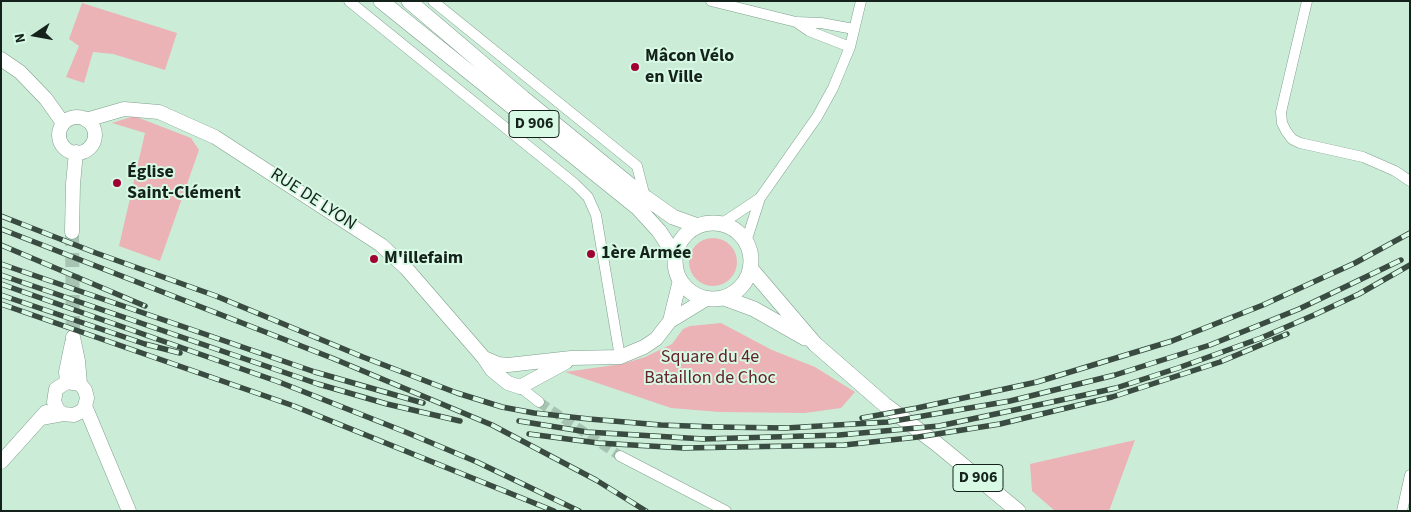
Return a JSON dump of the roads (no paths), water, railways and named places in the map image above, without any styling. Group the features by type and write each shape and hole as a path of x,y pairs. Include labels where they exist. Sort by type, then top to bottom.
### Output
{"main road":[{"name":"D 906","path":"381,1 638,208 659,231 672,249 675,258"},
{"name":"D 906","path":"409,1 523,98 646,198 673,217 698,226"},
{"path":"1,58 20,72 46,99 63,123"},
{"name":"RUE DE LYON","path":"86,120 124,109 159,112 205,131 381,245 406,268 484,358 492,370 508,383 520,387"},
{"path":"94,133 90,123 86,120 76,117 72,118 63,123 59,132 60,142 66,149 76,152 81,152 90,147 94,133 104,115"},
{"path":"72,232 76,152"},
{"path":"709,223 731,227 746,242 751,255 751,268 747,278 733,294 724,298 706,299 696,295 687,289 680,280 676,269 675,258 682,239 698,226 709,223"},
{"name":"D 906","path":"751,268 815,344 885,405 937,444 1018,511"},
{"path":"670,321 680,280"},
{"name":"D 906","path":"724,298 754,309 815,344"},
{"path":"484,358 498,364 529,363 572,358 620,357 644,347 656,338 670,321 706,299"},
{"path":"529,363 520,374 520,387 572,358"},
{"path":"1,462 54,402 56,389 73,383 87,394 86,406 129,511"},
{"path":"54,402 58,410 68,414 100,440"},
{"path":"41,418 82,411 86,406"}],"street":[{"path":"349,1 575,184 588,197 596,215 620,357"},
{"path":"433,1 637,166 646,198"},
{"path":"711,1 796,22 821,23 854,29"},
{"path":"746,242 760,198 817,117 833,88 850,47 861,1"},
{"path":"1308,1 1281,112 1282,123 1286,131 1292,139 1300,143 1363,156 1410,181"},
{"path":"796,22 809,31 850,47"},
{"path":"721,224 760,198"},
{"name":"RUE DE LYON","path":"520,387 539,402"},
{"path":"620,456 726,511"},
{"path":"1402,511 1410,474"}],"tunnel":[{"path":"72,232 73,337"},
{"path":"539,402 620,456"}],"railway":[{"path":"1,216 96,253 216,296 363,357 457,393 502,407 534,413 589,419 716,427 786,428 888,422 1010,401 1115,375 1210,345 1299,309 1401,260"},
{"path":"1,229 332,358 492,425 596,480 646,511"},
{"path":"862,418 1037,382 1172,341 1263,305 1355,263 1410,233"},
{"path":"1,245 145,306"},
{"path":"1,264 315,372 423,403"},
{"path":"519,421 587,432 704,439 839,435 939,426 1116,388 1178,368 1261,338 1314,315 1359,294 1410,265"},
{"path":"1,275 318,384 387,404 460,421"},
{"path":"1,284 279,382 477,462 579,511"},
{"path":"1,295 145,344 180,353"},
{"path":"1,304 294,406 554,511"},
{"path":"529,434 598,443 684,448 844,445 918,437 1000,424 1112,397 1220,362 1287,334"}],"place":[{"name":"Mâcon Vélo en Ville","path":"635,67"},
{"name":"Église Saint-Clément","path":"117,183"},
{"name":"1ère Armée","path":"591,254"},
{"name":"M'illefaim","path":"374,259"}],"park label":[{"name":"Square du 4e Bataillon de Choc","path":"710,368"}]}
